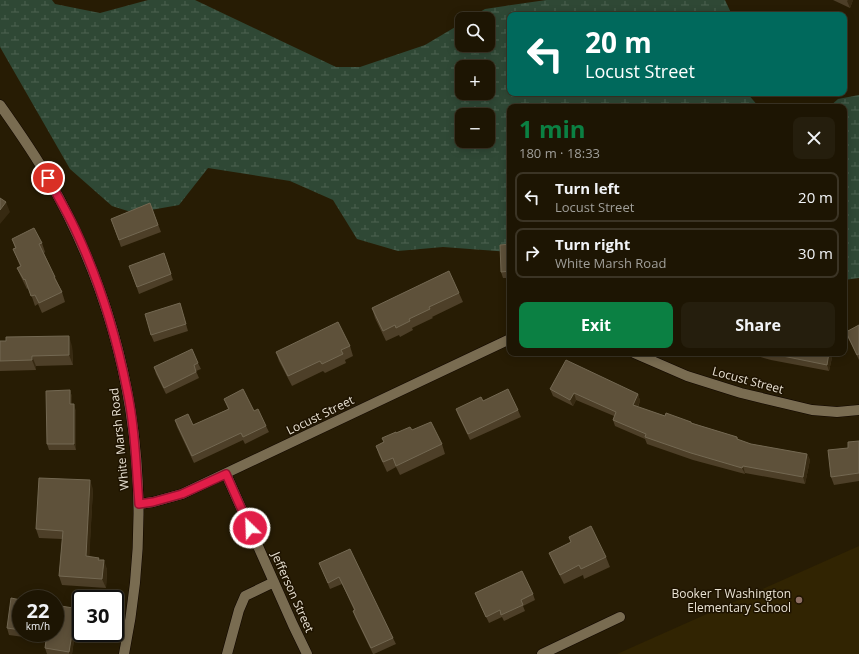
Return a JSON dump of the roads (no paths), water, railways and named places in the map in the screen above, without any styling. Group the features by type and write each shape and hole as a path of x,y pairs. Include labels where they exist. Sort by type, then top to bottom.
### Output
{"street":[{"name":"White Marsh Road","path":"0,106 17,129 48,178 75,229 97,282 116,342 128,391 139,504 137,567 131,620 124,654"},
{"name":"Locust Street","path":"139,504 153,502 182,494 507,340"},
{"name":"Locust Street","path":"641,356 687,376 741,394 812,410 837,412 859,410"},
{"name":"Jefferson Street","path":"226,474 307,654"},
{"path":"227,654 239,610 245,596 274,582"},
{"path":"542,654 620,617"}],"place":[{"name":"Booker T Washington Elementary School","path":"799,600"}]}
